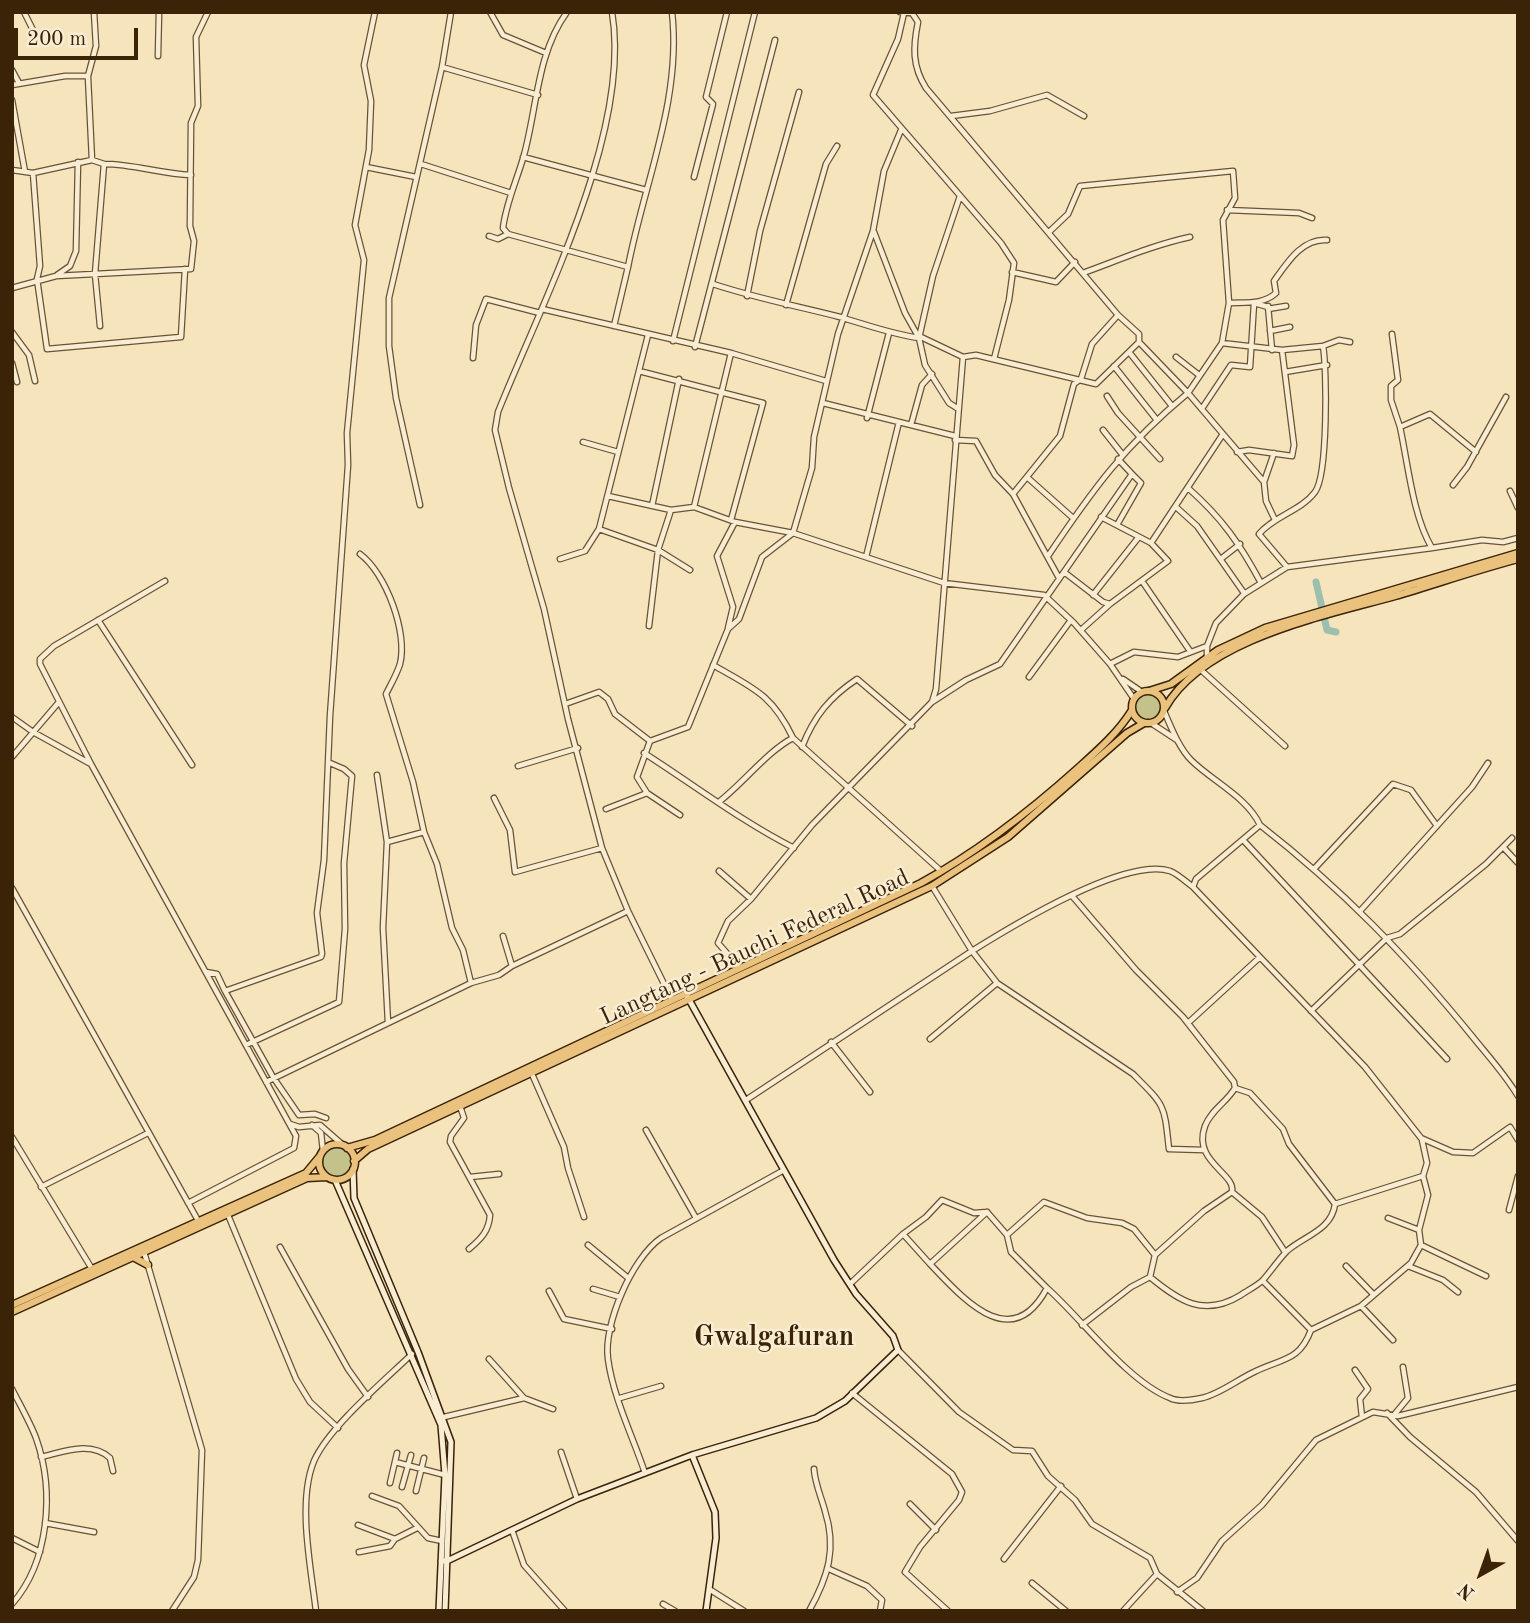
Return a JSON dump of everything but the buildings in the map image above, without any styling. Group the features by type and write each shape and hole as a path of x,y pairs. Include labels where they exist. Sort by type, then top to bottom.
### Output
{"main road":[{"path":"1318,615 1255,632 1207,657 1171,684 1145,691 1134,699 1132,710 1138,720 1148,723 1164,710 1176,690 1201,670 1258,638 1329,611 1518,553"},
{"path":"1329,611 1518,559"},
{"path":"1145,691 1161,697 1164,710"},
{"name":"Langtang - Bauchi Federal Road","path":"345,1147 375,1140 739,967 795,944 942,872 997,837 1037,806 1118,731 1132,710"},
{"name":"Langtang - Bauchi Federal Road","path":"354,1165 368,1149 932,886 1008,837 1126,733 1148,723"},
{"path":"12,1305 144,1251 200,1224 306,1173 321,1153 332,1145 345,1147 354,1165 346,1177 335,1180 327,1177 307,1178 228,1215 200,1224"},
{"path":"321,1153 319,1166 327,1177"},
{"path":"12,1312 135,1258 144,1251"},
{"path":"135,1258 148,1265"}],"street":[{"path":"24,12 33,30"},
{"path":"92,160 88,76 96,47 94,12"},
{"path":"158,56 159,12"},
{"path":"12,288 37,279 56,276 191,269 194,241 190,226 191,123 198,106 196,37 208,12"},
{"path":"225,991 321,957 317,913 330,763 330,716 348,465 347,433 364,260 355,225 366,167 371,102 364,65 375,12"},
{"path":"420,505 396,398 389,346 389,298 421,164 451,12"},
{"path":"490,12 503,35 546,54"},
{"path":"567,12 554,30 546,54 523,157 503,228 508,234 628,267"},
{"path":"612,12 615,38 610,93 590,175 566,252 498,412 495,430 602,848 628,911 672,1000"},
{"path":"614,326 667,111 675,35 672,12"},
{"path":"694,177 713,104 706,97 727,12"},
{"path":"673,341 755,12"},
{"path":"994,359 1009,300 1014,263 1001,243 901,131 873,95 898,39 902,13 912,13 918,22 913,46 915,72 1118,315 1139,334 1139,342 1203,407 1264,482"},
{"path":"695,347 775,40"},
{"path":"442,67 538,95"},
{"path":"12,70 19,83"},
{"path":"12,85 65,76 88,76"},
{"path":"747,296 760,231 799,92"},
{"path":"951,116 990,111 1047,95 1084,116"},
{"path":"12,100 25,172"},
{"path":"728,629 739,619 762,557 793,533 812,468 814,437 826,381 843,318 873,231 884,171 901,131"},
{"path":"786,305 822,176 837,146"},
{"path":"523,157 646,190"},
{"path":"12,170 33,173 92,160 104,164 128,164 168,174 191,174"},
{"path":"56,276 70,266 76,251 78,162"},
{"path":"100,326 95,274 104,164"},
{"path":"421,164 511,193"},
{"path":"366,167 416,177"},
{"path":"1048,556 1096,484 1138,436 1188,393 1222,343 1229,303 1222,242 1223,220 1235,198 1233,171 1080,186 1068,214 1049,232"},
{"path":"33,173 40,266 37,279 47,349 181,337 185,269"},
{"path":"920,337 933,276 960,195"},
{"path":"1227,209 1299,214 1312,218"},
{"path":"873,231 905,313 920,337 925,365 949,403 958,408"},
{"path":"489,236 498,239 508,234"},
{"path":"1083,272 1120,261 1146,248 1190,237"},
{"path":"1229,303 1254,303 1267,299 1276,292 1274,281 1298,250 1320,240 1327,240"},
{"path":"1012,272 1056,282 1075,262"},
{"path":"713,284 747,296 843,318 889,333 920,337 963,357 976,355 1096,384 1139,342"},
{"path":"473,358 476,325 486,299 491,298 695,347 731,353 826,381"},
{"path":"1267,299 1272,350"},
{"path":"1254,303 1268,308 1286,306"},
{"path":"1203,407 1231,365 1250,367 1254,303"},
{"path":"1013,494 1060,436 1074,384 1082,379 1092,344 1118,315"},
{"path":"1270,331 1290,327"},
{"path":"12,332 29,355 35,381"},
{"path":"867,416 889,333"},
{"path":"1392,334 1398,380 1391,386 1391,400 1400,427 1415,506 1432,548"},
{"path":"560,559 585,551 598,529 648,335"},
{"path":"1222,343 1252,349 1282,350 1323,346 1339,340 1350,342"},
{"path":"1287,567 1259,534 1275,520 1298,508 1320,484 1327,365 1323,346"},
{"path":"1237,452 1292,456 1294,445 1282,350"},
{"path":"1129,352 1172,406"},
{"path":"694,507 731,353"},
{"path":"932,702 963,357"},
{"path":"1176,357 1199,375"},
{"path":"12,363 17,382"},
{"path":"1285,372 1327,365"},
{"path":"1114,366 1156,419"},
{"path":"639,371 679,379 763,403 733,521 717,556 733,607 728,629 688,727 650,741 636,777 647,793 680,814"},
{"path":"911,425 922,385 932,374"},
{"path":"652,506 679,379"},
{"path":"1107,396 1160,459"},
{"path":"1453,485 1476,452 1506,397"},
{"path":"823,403 955,438 976,441 995,475 1013,494 1059,578"},
{"path":"1400,427 1430,414 1476,452"},
{"path":"866,556 899,422"},
{"path":"1103,430 1141,483 1117,526"},
{"path":"1151,543 1223,434"},
{"path":"583,442 618,452"},
{"path":"1274,453 1264,482 1266,501 1275,520"},
{"path":"739,967 718,943 728,921 751,899 812,825 912,726 932,702 966,680 1000,664 1047,601 1059,578 1132,474"},
{"path":"1028,478 1073,518"},
{"path":"1188,488 1219,515 1240,544 1261,583"},
{"path":"1510,491 1518,508"},
{"path":"608,496 671,510 694,507 733,521 793,533 944,583 1031,591 1044,595 1047,601 1071,620 1110,664 1134,699"},
{"path":"1176,507 1197,526 1222,558 1244,594"},
{"path":"649,626 658,550 671,510"},
{"path":"1081,631 1110,604 1168,561 1151,543 1101,517"},
{"path":"598,529 658,550 690,570"},
{"path":"1093,595 1138,538"},
{"path":"1207,657 1207,646 1216,623 1244,594 1287,567 1482,540 1503,542 1518,538"},
{"path":"1222,558 1240,544"},
{"path":"360,554 389,592 399,628 401,662 386,694 413,782 424,832 437,864 452,928 463,950 471,983"},
{"path":"1064,572 1093,595 1110,604"},
{"path":"165,581 54,646 40,659 43,672 91,764 296,1136 294,1148 188,1203"},
{"path":"1142,581 1190,651"},
{"path":"98,620 192,765"},
{"path":"1029,677 1071,620"},
{"path":"1110,664 1134,652 1173,658 1207,646"},
{"path":"713,666 766,696 778,709 793,738 942,872"},
{"path":"1201,670 1285,746"},
{"path":"1122,678 1145,691"},
{"path":"802,747 813,722 833,695 857,679 912,726"},
{"path":"568,703 599,692 608,698 615,714 650,741"},
{"path":"12,757 59,702"},
{"path":"1164,710 1188,757 1217,779 1253,814 1260,825 1361,910 1492,1058 1518,1096"},
{"path":"12,717 33,732 91,764"},
{"path":"1148,723 1179,741"},
{"path":"720,801 747,780 781,744 793,738"},
{"path":"518,766 578,748"},
{"path":"644,753 720,801 753,828 794,848"},
{"path":"246,1045 339,1002 345,929 344,863 352,776 330,763"},
{"path":"1361,910 1472,788 1488,763"},
{"path":"377,775 387,842 383,928 388,1023"},
{"path":"1314,869 1393,784 1411,790 1437,826"},
{"path":"606,809 647,793"},
{"path":"494,798 510,830 515,872 602,848"},
{"path":"1193,887 1196,879 1260,825"},
{"path":"387,842 424,832"},
{"path":"1311,1011 1387,938 1400,934 1504,848 1512,838"},
{"path":"1244,841 1447,1059"},
{"path":"1504,848 1518,863"},
{"path":"746,1100 1018,922 1073,897 1102,880 1137,870 1171,872 1193,887 1365,1067 1421,1138 1427,1163 1423,1176 1428,1195 1419,1230 1421,1245 1408,1266 1361,1306 1311,1330 1304,1348 1296,1355 1202,1398 1178,1400 1152,1388 1082,1325 1011,1252 1007,1235 987,1212"},
{"path":"719,871 751,899"},
{"path":"932,886 972,951 997,983 1133,1074 1166,1110 1169,1149 1204,1150"},
{"path":"12,888 200,1224"},
{"path":"1073,897 1188,1023 1235,1088 1250,1093 1283,1129 1289,1144 1335,1203 1334,1210 1317,1234 1286,1252 1263,1281 1231,1300 1211,1307 1196,1307 1176,1298 1150,1277"},
{"path":"266,1082 471,983 499,975 512,966 628,911"},
{"path":"503,936 512,966"},
{"path":"1188,1023 1259,958"},
{"path":"206,972 217,974 273,1077 299,1115 315,1114 326,1118"},
{"path":"930,1039 997,983"},
{"path":"686,993 850,1284 892,1336 898,1350 959,1412 1013,1450 1032,1451 1048,1476 1061,1486 1096,1527 1125,1540 1150,1558 1157,1574 1203,1611"},
{"path":"831,1042 870,1092"},
{"path":"531,1074 564,1147 583,1217"},
{"path":"1232,1192 1233,1187 1212,1165 1204,1150 1205,1126 1235,1088"},
{"path":"460,1106 464,1118 451,1136 450,1142 490,1215 489,1225 482,1237 470,1249"},
{"path":"289,1124 299,1127 320,1125 345,1147"},
{"path":"312,1125 321,1133 321,1153"},
{"path":"1421,1138 1457,1153 1473,1153 1510,1127 1518,1139"},
{"path":"646,1130 696,1218"},
{"path":"41,1187 148,1133"},
{"path":"12,1137 93,1270"},
{"path":"354,1165 351,1181 354,1198 441,1425 445,1475 442,1541 445,1611"},
{"path":"645,1473 608,1358 612,1329 627,1277 654,1243 784,1170"},
{"path":"470,1177 499,1174"},
{"path":"1335,1203 1423,1176"},
{"path":"1509,1210 1518,1176"},
{"path":"335,1180 444,1417 452,1462 439,1611"},
{"path":"1232,1192 1262,1217 1286,1252"},
{"path":"1082,1325 1131,1287 1150,1277 1155,1255 1204,1211 1232,1192"},
{"path":"850,1284 942,1200 974,1213 987,1212"},
{"path":"1007,1235 1044,1202 1087,1218 1122,1223 1134,1229 1155,1255"},
{"path":"930,1264 987,1212"},
{"path":"228,1215 296,1379 310,1402 338,1427"},
{"path":"1388,1218 1419,1230"},
{"path":"903,1234 966,1302 997,1319 1023,1315 1047,1288"},
{"path":"588,1245 627,1277"},
{"path":"1421,1245 1486,1276"},
{"path":"280,1247 337,1349 368,1398"},
{"path":"144,1251 202,1450 198,1560 194,1577 172,1611"},
{"path":"1346,1266 1374,1295"},
{"path":"1408,1266 1443,1280 1458,1292"},
{"path":"1263,1281 1311,1330"},
{"path":"593,1289 620,1297"},
{"path":"549,1291 564,1319 612,1329"},
{"path":"1361,1306 1393,1340"},
{"path":"444,1561 577,1499 692,1455 816,1418 845,1401 898,1350"},
{"path":"316,1611 307,1500 313,1462 338,1427 415,1353"},
{"path":"489,1359 524,1398 553,1409"},
{"path":"1394,1415 1408,1398 1403,1367"},
{"path":"1355,1370 1368,1389 1360,1399 1362,1417"},
{"path":"620,1398 661,1386"},
{"path":"1177,1592 1197,1578 1222,1541 1262,1504 1316,1440 1373,1412 1407,1415 1459,1399 1518,1387"},
{"path":"12,1389 36,1439 46,1494 46,1523 40,1552 27,1587 12,1604"},
{"path":"852,1392 952,1474 960,1485 961,1496 905,1572 948,1611"},
{"path":"444,1417 524,1398"},
{"path":"1386,1412 1410,1437 1476,1492 1518,1541"},
{"path":"40,1457 73,1449 99,1450 110,1458 113,1471"},
{"path":"561,1452 577,1499"},
{"path":"390,1483 397,1453"},
{"path":"402,1487 411,1455"},
{"path":"692,1455 715,1512 716,1538 706,1611"},
{"path":"416,1491 424,1458"},
{"path":"395,1462 445,1475"},
{"path":"809,1611 829,1569 830,1530 814,1469"},
{"path":"1004,1559 1061,1486"},
{"path":"372,1496 398,1506 428,1538 442,1541"},
{"path":"910,1504 936,1530"},
{"path":"46,1523 94,1532"},
{"path":"358,1525 395,1539"},
{"path":"359,1552 390,1546 395,1539 417,1528"},
{"path":"512,1530 524,1565 565,1611"},
{"path":"12,1538 40,1552"},
{"path":"829,1569 877,1591 882,1600 880,1611"},
{"path":"1124,1610 1157,1574"},
{"path":"1032,1583 1066,1611"},
{"path":"709,1589 744,1611"},
{"path":"663,1604 676,1611"}],"shaded area":[{"path":"1148,693 1158,697 1162,707 1158,717 1148,721 1138,717 1134,707 1138,697"},
{"path":"337,1146 348,1151 353,1162 348,1173 337,1178 326,1173 321,1162 326,1151"}],"waterway":[{"path":"1316,582 1327,630 1336,632"}],"district":[{"name":"Gwalgafuran","path":"774,1338"}]}
